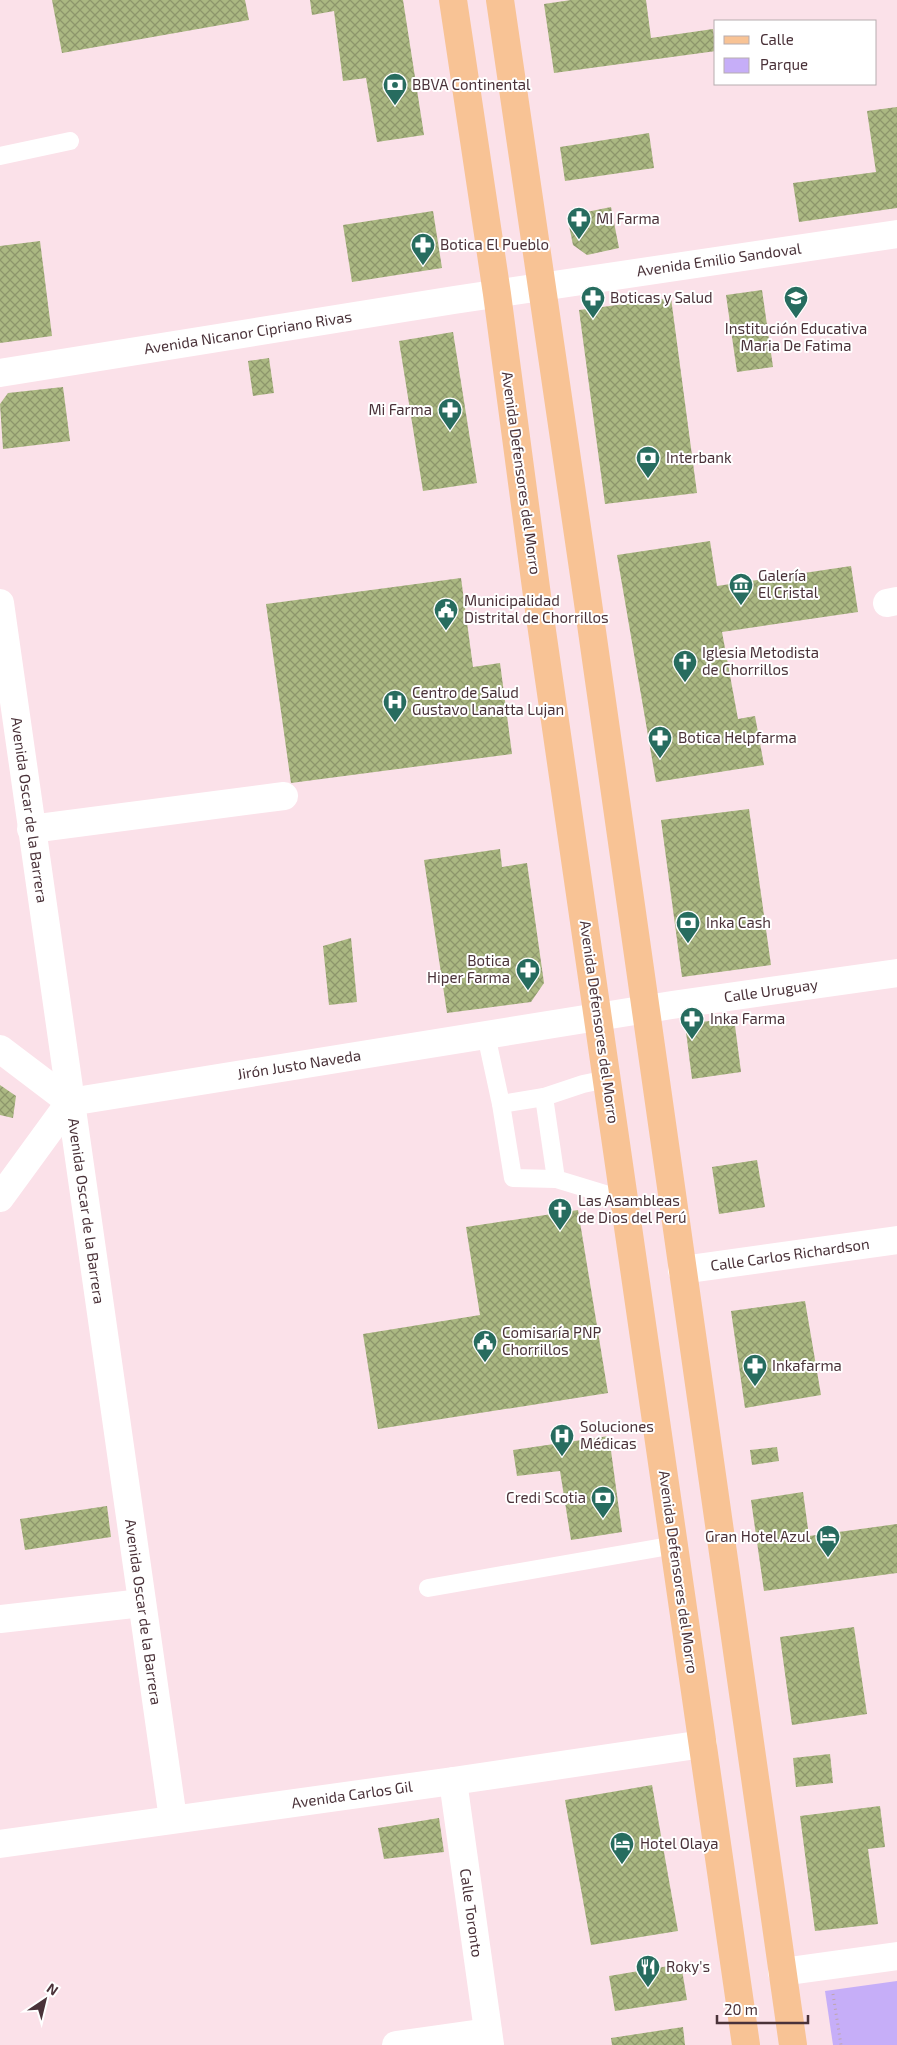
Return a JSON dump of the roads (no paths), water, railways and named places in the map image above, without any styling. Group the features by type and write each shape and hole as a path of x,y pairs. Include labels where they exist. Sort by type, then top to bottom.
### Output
{"main road":[{"name":"Avenida Defensores del Morro","path":"453,0 497,294 538,603 746,2045"},
{"path":"500,0 793,2045"}],"street":[{"name":"Avenida Emilio Sandoval","path":"497,294 897,234"},
{"name":"Avenida Nicanor Cipriano Rivas","path":"0,373 497,294"},
{"name":"Avenida Oscar de la Barrera","path":"0,603 173,1819"},
{"path":"32,828 284,796"},
{"name":"Calle Uruguay","path":"646,1010 897,973"},
{"name":"Jirón Justo Naveda","path":"70,1102 646,1010"},
{"path":"0,1050 70,1102 0,1198"},
{"name":"Calle Carlos Richardson","path":"682,1270 897,1240"},
{"path":"0,1619 142,1603"},
{"name":"Avenida Carlos Gil","path":"0,1844 703,1744"},
{"name":"Calle Toronto","path":"453,1781 489,2039"},
{"path":"782,1972 897,1956"},
{"path":"396,2045 489,2039"}],"lane":[{"path":"0,156 70,141"},
{"path":"486,1036 501,1104 513,1178 556,1179 625,1200"},
{"path":"501,1104 544,1097 607,1079"},
{"path":"544,1097 556,1179"},
{"path":"428,1588 674,1545"}],"place":[{"name":"BBVA Continental","path":"395,106"},
{"name":"MI Farma","path":"579,240"},
{"name":"Botica El Pueblo","path":"423,266"},
{"name":"Boticas y Salud","path":"593,319"},
{"name":"Institución Educativa Maria De Fatima","path":"796,319"},
{"name":"Mi Farma","path":"450,431"},
{"name":"Interbank","path":"648,479"},
{"name":"Galería El Cristal","path":"741,606"},
{"name":"Municipalidad Distrital de Chorrillos","path":"446,631"},
{"name":"Iglesia Metodista de Chorrillos","path":"685,683"},
{"name":"Centro de Salud Gustavo Lanatta Lujan","path":"395,723"},
{"name":"Botica Helpfarma","path":"660,759"},
{"name":"Inka Cash","path":"688,944"},
{"name":"Botica Hiper Farma","path":"528,991"},
{"name":"Inka Farma","path":"692,1040"},
{"name":"Las Asambleas de Dios del Perú","path":"560,1231"},
{"name":"Comisaría PNP Chorrillos","path":"485,1363"},
{"name":"Inkafarma","path":"755,1387"},
{"name":"Soluciones Médicas","path":"562,1457"},
{"name":"Credi Scotia","path":"603,1519"},
{"name":"Gran Hotel Azul","path":"828,1558"},
{"name":"Hotel Olaya","path":"622,1865"},
{"name":"Roky's","path":"648,1988"}]}
